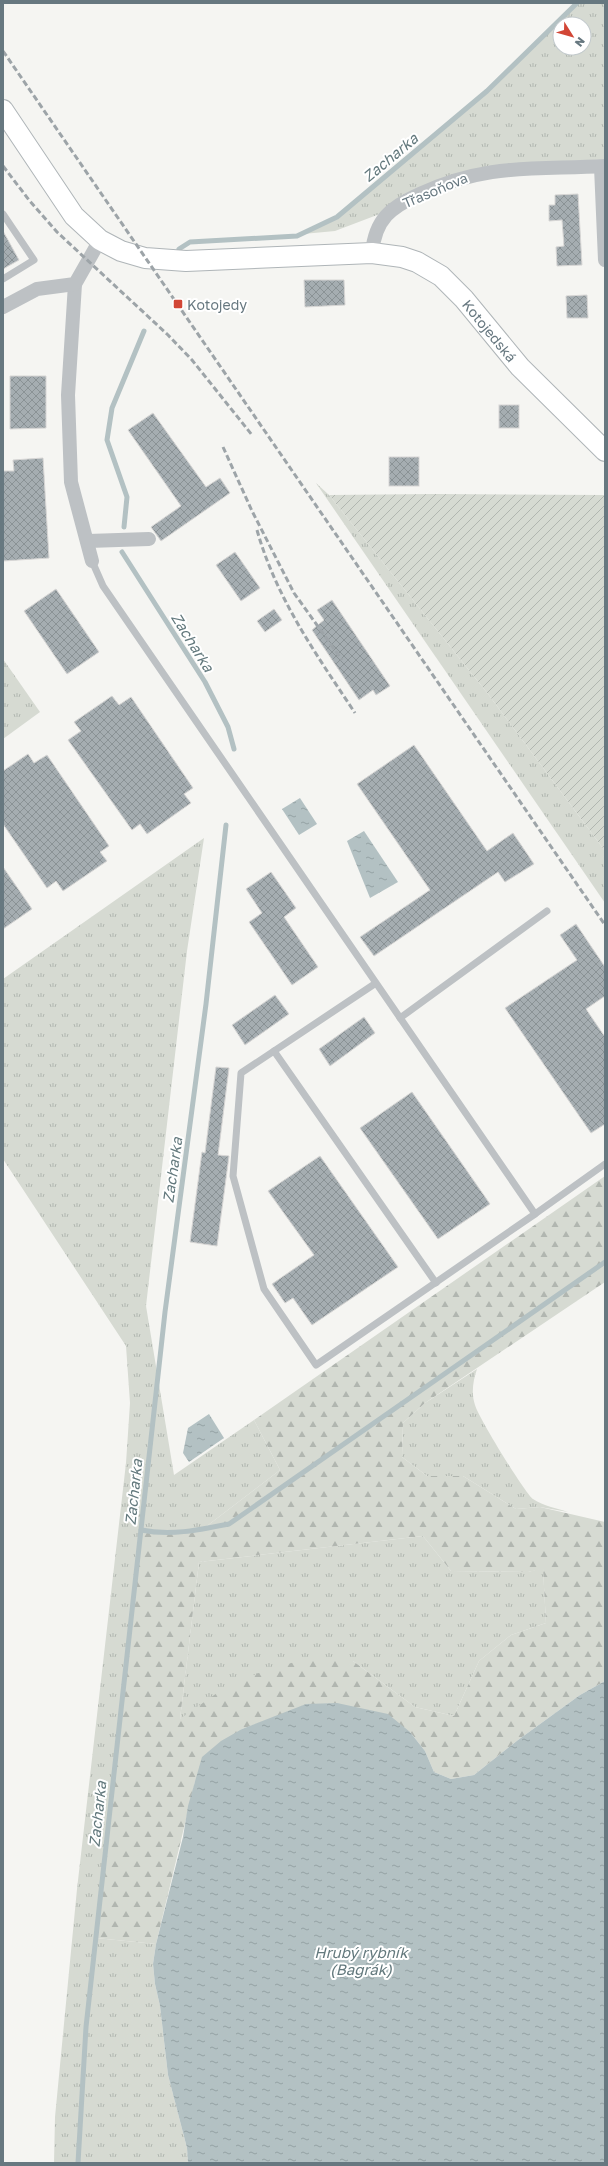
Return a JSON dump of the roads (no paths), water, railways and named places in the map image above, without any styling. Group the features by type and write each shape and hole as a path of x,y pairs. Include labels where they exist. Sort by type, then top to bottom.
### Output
{"main road":[{"name":"Kotojedská","path":"3,110 74,216 100,240 121,251 145,258 186,261 372,254 402,257 417,262 441,276 460,295 525,372 605,451"}],"street":[{"name":"Třasoňova","path":"372,254 379,226 389,212 410,199 442,184 464,176 498,170 603,166 605,260"},
{"path":"92,561 71,482 68,395 75,284 100,240"},
{"path":"3,307 37,289 75,284"},
{"path":"88,542 149,539"}],"lane":[{"path":"3,214 34,260 3,279"},
{"path":"92,561 103,586 535,1214"},
{"path":"400,1018 547,911"},
{"path":"376,983 241,1073 233,1176 264,1288 316,1365 605,1164"},
{"path":"274,1051 436,1283"}],"water":[{"path":"300,798 317,824 299,835 282,809"},
{"path":"364,831 398,882 370,898 347,841"},
{"path":"209,1414 224,1438 189,1462 183,1453 188,1428"},
{"name":"Hrubý rybník (Bagrák)","path":"605,1681 605,2163 188,2163 187,2148 168,2075 160,2006 155,1984 153,1964 156,1944 183,1837 188,1806 202,1757 221,1741 242,1729 306,1704 337,1703 388,1714 410,1732 425,1751 434,1772 451,1779 474,1775 518,1740 580,1695"}],"waterway":[{"name":"Zacharka","path":"179,249 190,242 297,236 337,217 487,91 577,3"},
{"name":"Zacharka","path":"124,527 127,497 107,440 112,408 144,331"},
{"name":"Zacharka","path":"122,552 205,682 228,727 234,749"},
{"name":"Zacharka","path":"78,2163 86,2027 165,1312 206,1004 226,825"},
{"path":"141,1530 152,1532 174,1532 229,1524 605,1262"}],"railway":[{"path":"3,51 605,925"},
{"path":"3,166 29,200 57,232 168,335 192,360 252,435"},
{"path":"223,447 252,511 294,593 342,660"},
{"path":"257,530 275,579 298,625 355,713"}],"place":[{"name":"Kotojedy","path":"178,304"}]}
